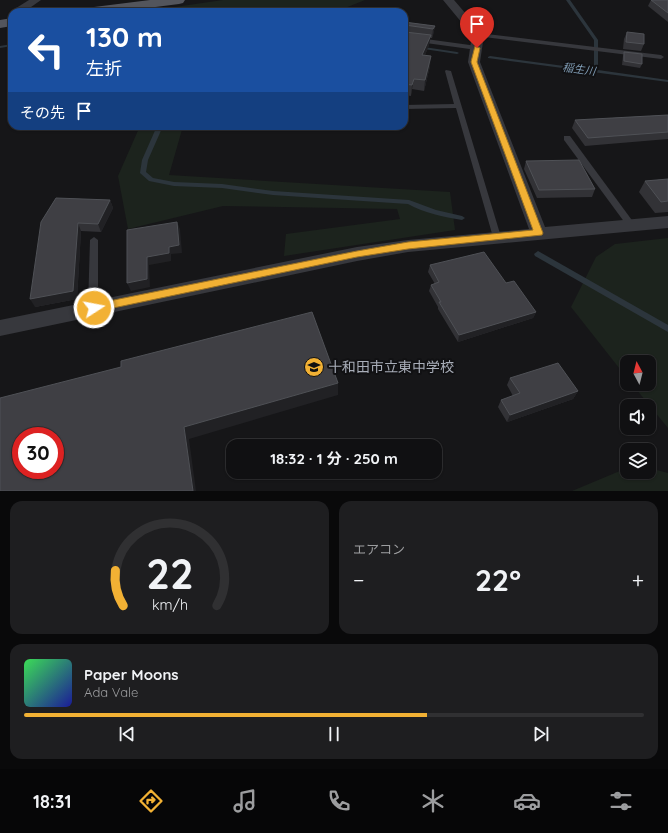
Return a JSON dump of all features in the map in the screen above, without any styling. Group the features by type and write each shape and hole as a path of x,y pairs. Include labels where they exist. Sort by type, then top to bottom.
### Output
{"main road":[{"path":"117,8 179,0"}],"street":[{"path":"23,8 36,0"},
{"path":"448,0 478,42 474,62 539,233"},
{"path":"0,328 357,254 408,246 668,222"}],"lane":[{"path":"408,38 478,42 661,57"},
{"path":"448,71 497,237"},
{"path":"408,107 458,106"},
{"path":"567,138 631,226"},
{"path":"94,240 94,308"}],"shaded area":[{"path":"223,0 365,0 345,8 168,8"},
{"path":"138,130 182,130 169,175 450,192 455,230 284,256 286,234 400,219 397,209 223,206 128,229 118,176"},
{"path":"668,238 668,428 656,413 656,399 644,399 638,391 656,391 656,355 620,355 620,369 571,307 596,257 615,244"},
{"path":"656,470 668,473 668,491 572,491 620,471 620,479 656,479"}],"building":[{"path":"651,0 668,0 668,13"},
{"path":"408,23 435,26 433,29 408,25"},
{"path":"408,32 431,35 422,55 431,56 425,80 414,79 412,85 408,84"},
{"path":"627,32 644,34 644,44 626,42"},
{"path":"624,52 642,54 642,64 624,61"},
{"path":"668,115 668,132 588,138 575,120"},
{"path":"579,160 595,189 539,190 526,161"},
{"path":"668,179 668,201 661,202 645,181"},
{"path":"56,198 110,200 98,224 78,223 73,291 30,299 41,222"},
{"path":"177,222 179,245 169,247 169,253 147,257 147,279 127,283 127,230"},
{"path":"484,252 506,283 514,281 536,312 459,335 439,302 441,302 431,285 439,282 430,265"},
{"path":"312,312 338,383 184,427 193,491 0,491 0,398 121,367 121,361"},
{"path":"558,363 578,391 510,415 501,400 520,393 510,378"}],"waterway":[{"path":"568,0 596,40 596,71"},
{"name":"稲生川","path":"0,47 8,46"},
{"name":"稲生川","path":"408,46 457,53"},
{"name":"稲生川","path":"490,57 668,81"},
{"path":"158,130 145,160 143,173 151,180 174,184 222,186 273,193 409,202 422,208 448,216 462,218"},
{"path":"538,254 668,329"}],"place":[{"name":"十和田市立東中学校","path":"314,367"}],"route":[{"path":"94,308 357,254 408,246 539,233 474,62 477,48"}]}
